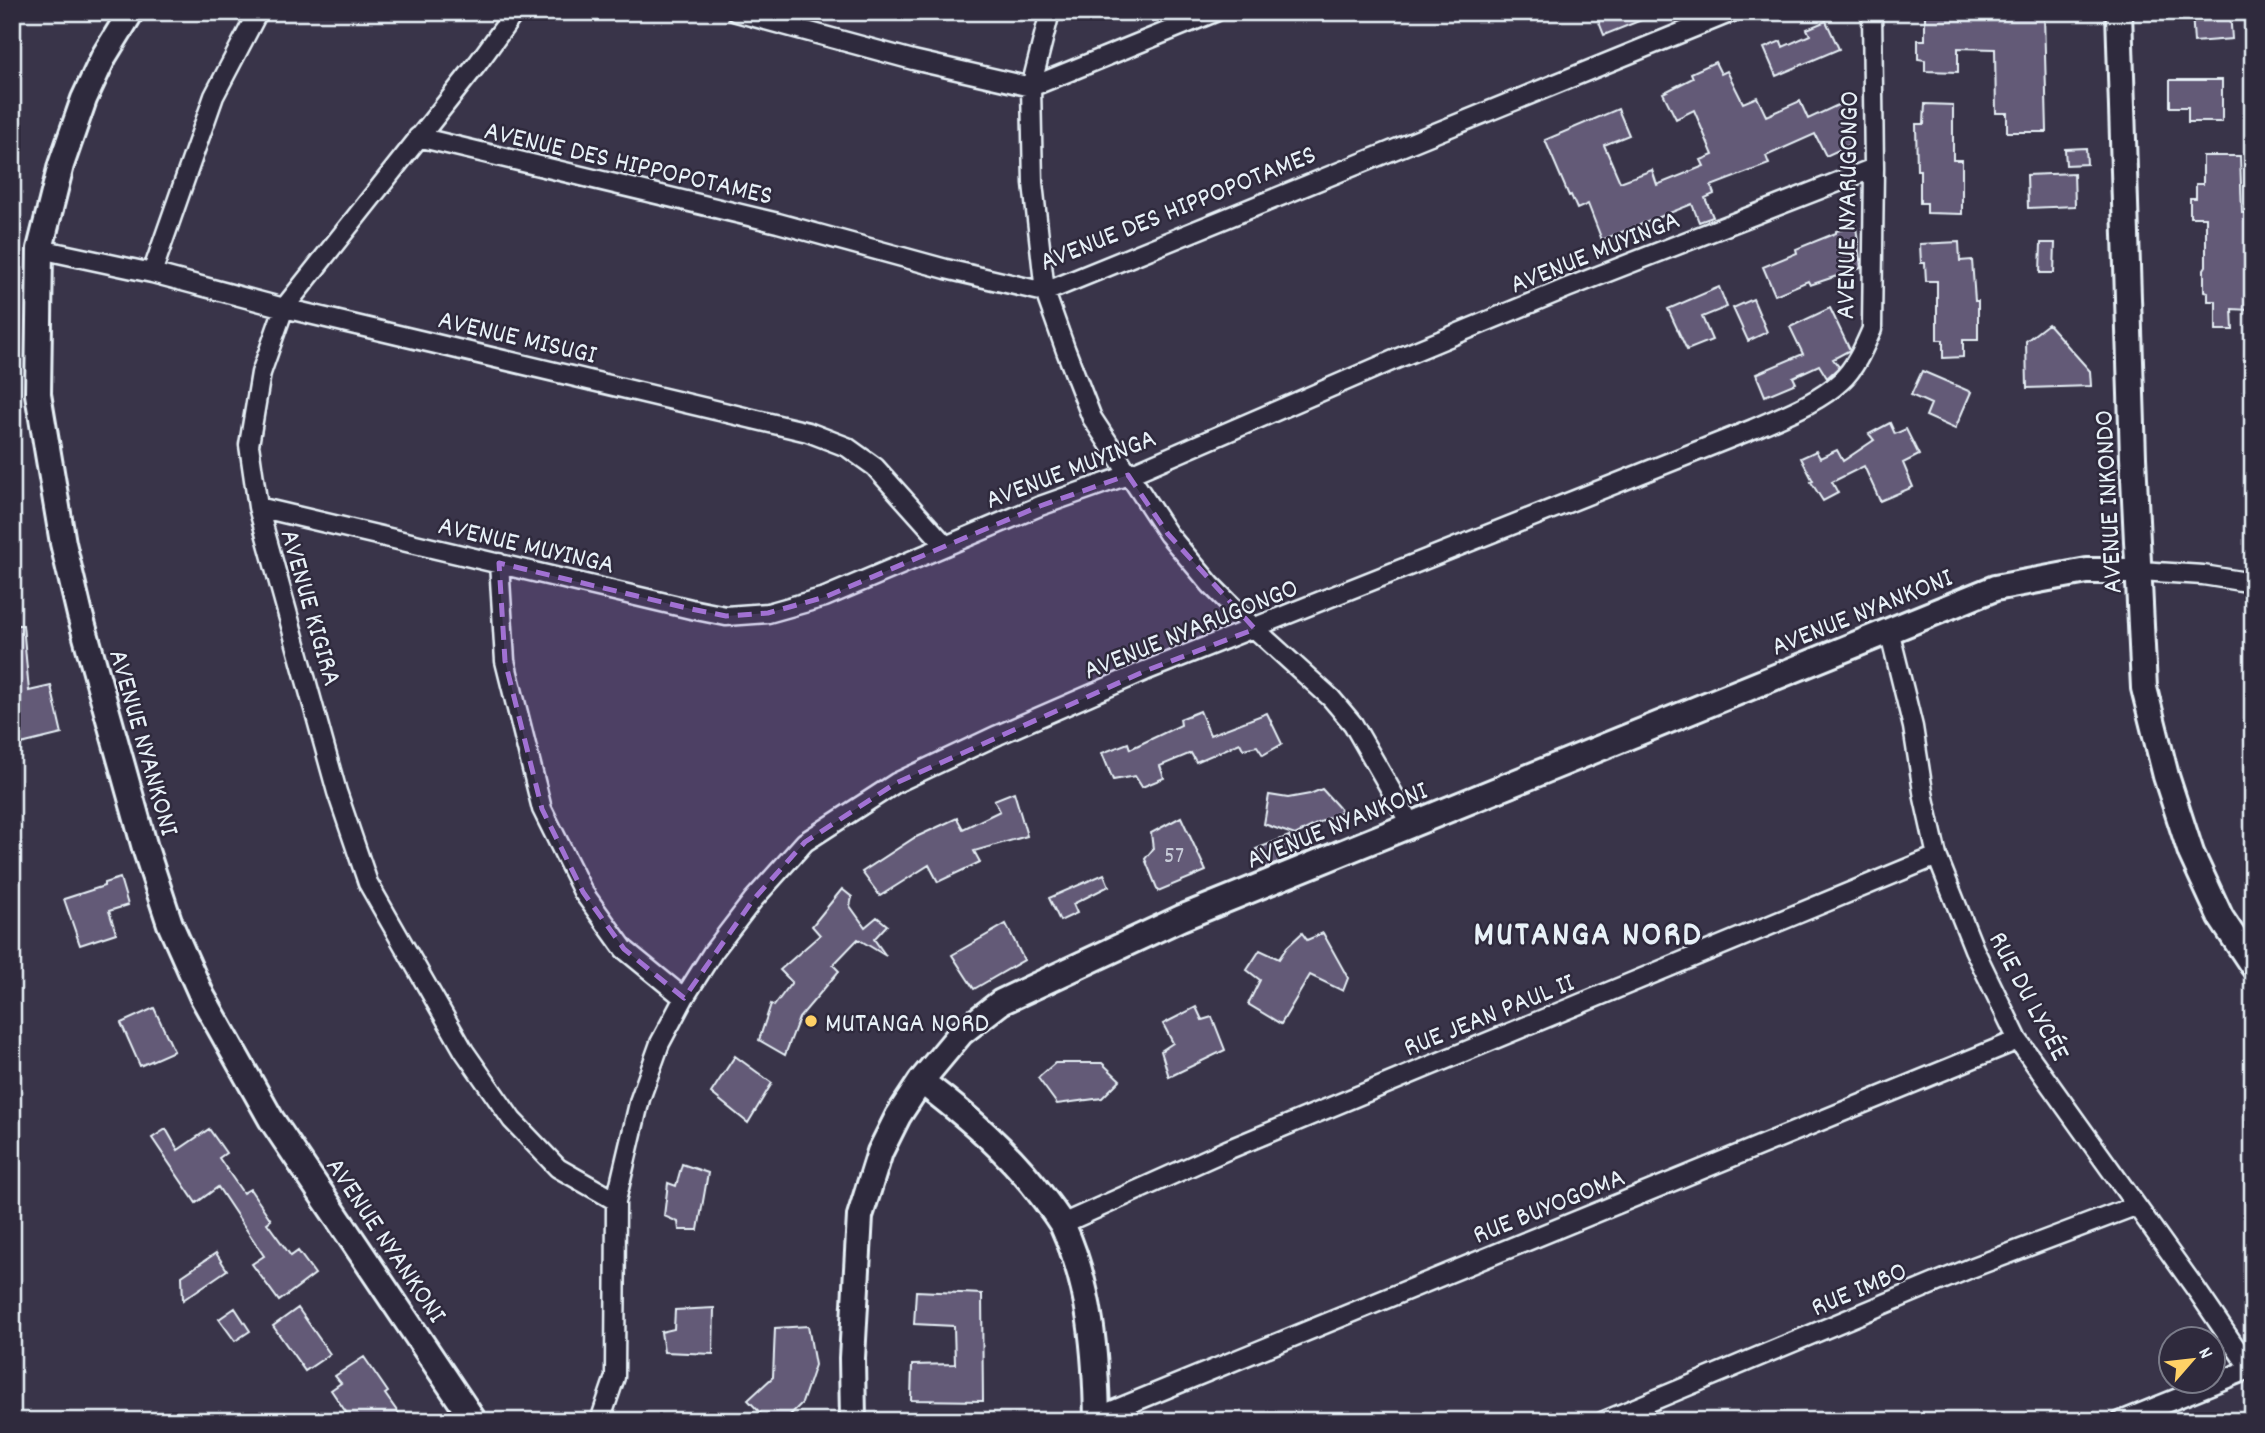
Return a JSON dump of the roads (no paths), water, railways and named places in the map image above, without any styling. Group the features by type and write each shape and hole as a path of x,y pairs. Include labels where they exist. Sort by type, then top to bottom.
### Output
{"street":[{"name":"AVENUE NYANKONI","path":"131,12 104,55 83,99 61,165 40,249 38,394 63,543 80,615 145,848 170,924 202,996 271,1119 474,1421"},
{"path":"152,273 210,106 258,12"},
{"name":"AVENUE KIGIRA","path":"515,12 478,63 284,308 261,373 249,445 258,507 337,792 368,883 464,1051 512,1120 558,1168 616,1202"},
{"path":"736,12 913,60 1031,87 1215,12"},
{"path":"1050,12 1031,87 1033,183 1045,292 1092,418 1168,534 1211,585 1331,698 1353,724 1411,825"},
{"name":"AVENUE DES HIPPOPOTAMES","path":"418,137 778,223 946,270 1045,292 1732,12"},
{"name":"AVENUE NYARUGONGO","path":"600,1421 615,1377 616,1202 640,1099 660,1043 713,952 753,900 805,842 896,783 998,735 1145,671 1753,429 1815,398 1841,381 1863,350 1872,329 1872,12"},
{"name":"AVENUE INKONDO","path":"2119,12 2144,688 2166,776 2191,853 2221,918 2253,966"},
{"name":"AVENUE MUYINGA","path":"258,507 691,609 726,616 768,613 825,597 1040,506 1128,475 1566,288 1874,167"},
{"name":"AVENUE MISUGI","path":"40,249 152,273 284,308 808,432 848,447 875,467 945,545"},
{"path":"499,563 505,661 542,809 583,892 624,949 684,998"},
{"name":"AVENUE NYANKONI","path":"853,1421 852,1358 860,1216 880,1152 898,1116 922,1081 961,1033 1001,1002 1181,918 1889,630 2007,585 2087,571 2140,571"},
{"path":"2140,571 2203,575 2253,583"},
{"name":"RUE DU LYCÉE","path":"1889,630 1913,727 1924,798 1937,856 1974,949 2018,1040 2198,1292 2251,1371"},
{"name":"RUE JEAN PAUL II","path":"1062,1224 1227,1150 1937,856"},
{"name":"RUE BUYOGOMA","path":"1097,1419 1434,1278 1760,1148 2018,1040"},
{"path":"922,1081 966,1116 1000,1148 1032,1183 1062,1224 1087,1298 1093,1340 1097,1419"},
{"name":"RUE IMBO","path":"1604,1421 1971,1268 2135,1206"},
{"path":"2121,1421 2251,1371"}],"place":[{"name":"MUTANGA NORD","path":"811,1021"}],"district":[{"name":"MUTANGA NORD","path":"1588,932"}]}
